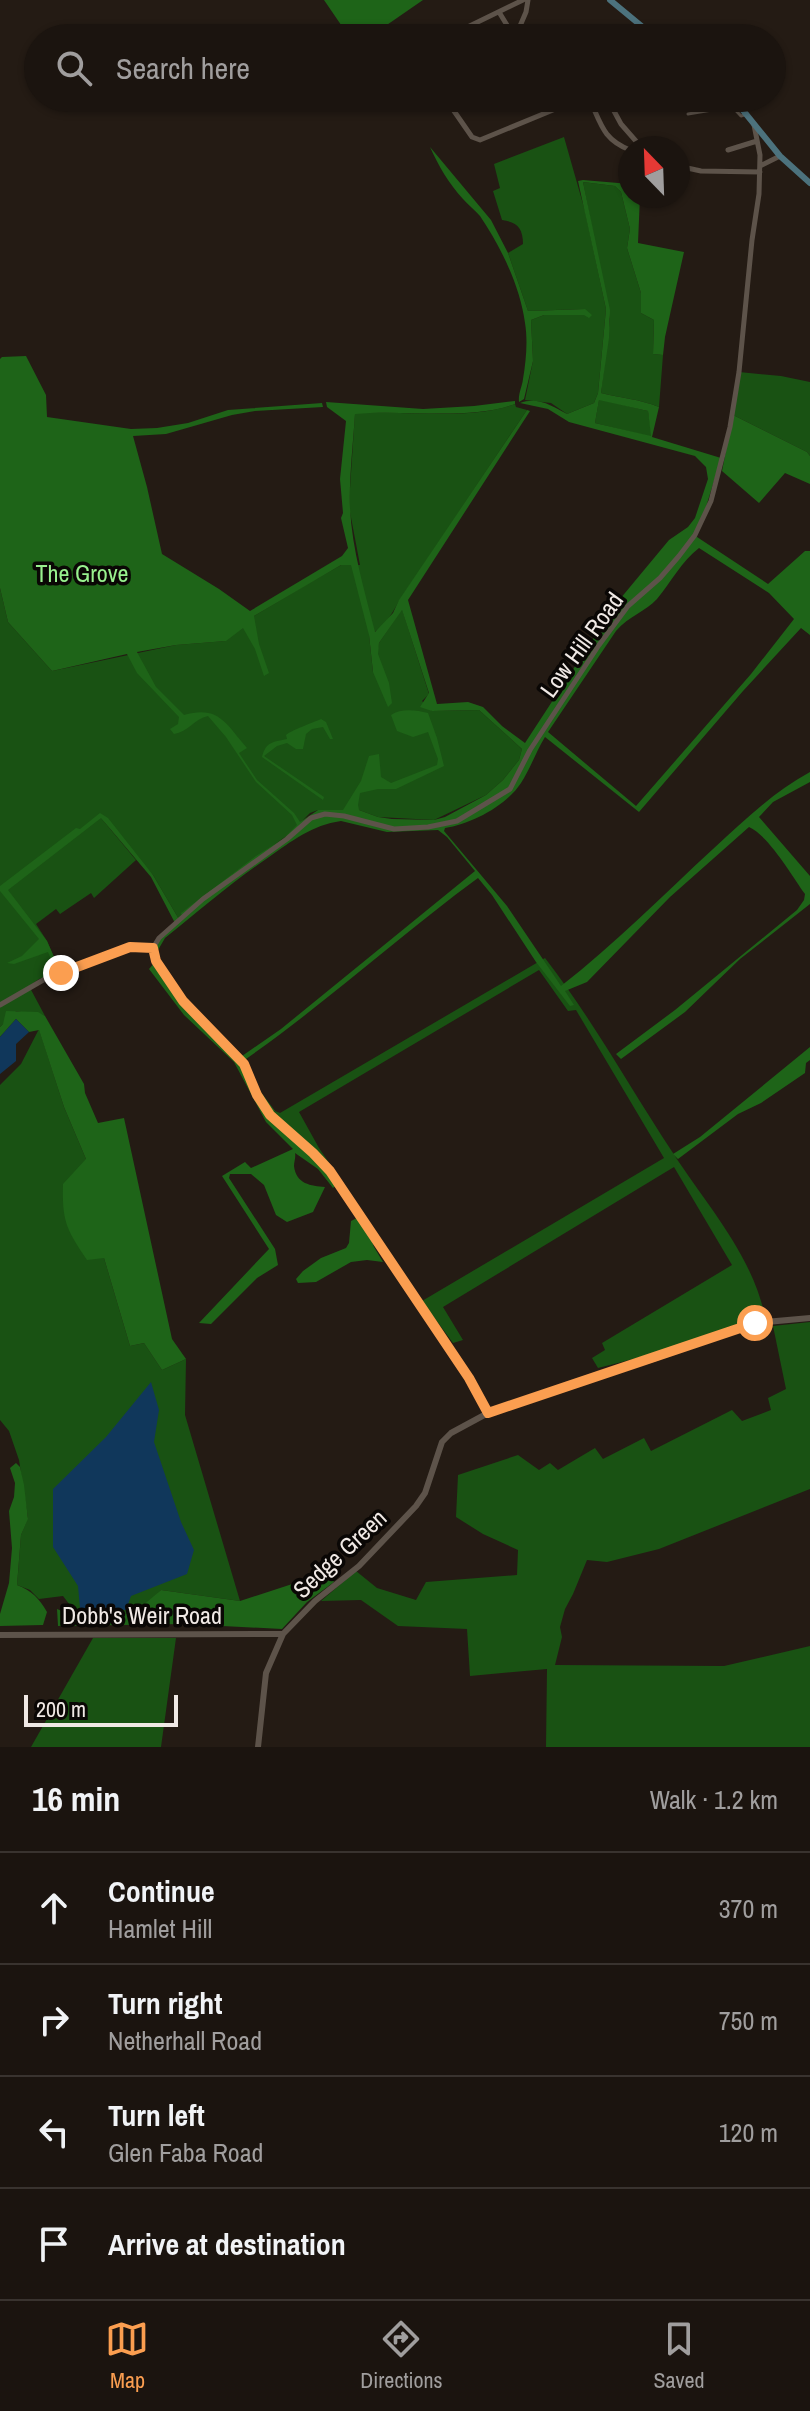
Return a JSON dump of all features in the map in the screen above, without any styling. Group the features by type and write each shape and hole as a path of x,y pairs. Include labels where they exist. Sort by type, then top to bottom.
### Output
{"main road":[{"path":"610,0 639,24"},
{"path":"745,112 780,156 810,183"}],"street":[{"path":"474,24 526,0 526,12 521,24"},
{"path":"499,12 505,24"},
{"path":"455,112 472,137 478,140 547,112"},
{"path":"595,112 606,135 618,145"},
{"path":"615,112 632,136"},
{"path":"688,114 700,112"},
{"path":"737,112 741,116 748,115"},
{"name":"Low Hill Road","path":"153,948 159,938 203,899 311,818 325,814 394,829 428,827 457,821 510,789 530,750 599,645 628,606 660,578 695,535 711,501 736,401 760,169 753,123"},
{"path":"728,150 757,141"},
{"path":"690,168 710,172 760,169 780,156"},
{"path":"0,1005 45,979 130,947 153,948 156,961 183,1001 244,1064 257,1095 270,1115 330,1171 469,1378 488,1413"},
{"name":"Sedge Green","path":"258,1747 266,1673 283,1634 315,1601 359,1566 416,1506 425,1493 442,1442 451,1433 488,1413 735,1329 755,1323 810,1318"},
{"name":"Dobb's Weir Road","path":"0,1635 283,1634"}],"green space":[{"path":"324,0 423,0 388,24 340,24"},
{"path":"564,137 585,211 606,309 598,393 594,403 567,414 551,403 525,400 533,361 531,320 544,315 584,315 585,309 528,311 508,253 523,244 522,234 515,224 502,220 493,191 500,188 494,164"},
{"path":"430,147 491,220 508,253 528,311 585,309 592,315 589,318 584,315 544,315 531,320 533,361 524,399 519,402 526,337 514,281 488,228 453,187"},
{"name":"The Grove","path":"583,180 618,183 618,189 583,182 610,310 601,393 659,407 652,437 721,458 694,534 697,537 768,584 805,551 810,551 810,635 801,628 639,812 545,737 521,783 506,799 477,818 445,828 444,831 507,906 561,986 759,808 810,772 810,782 773,802 759,817 810,876 810,904 740,959 685,1012 621,1059 616,1054 797,910 805,894 772,847 749,827 670,897 587,982 565,991 574,1005 570,1006 478,878 246,1059 260,1091 275,1111 270,1115 313,1153 338,1184 333,1188 318,1169 295,1153 294,1166 298,1177 310,1185 325,1187 313,1212 287,1222 276,1215 264,1185 251,1174 230,1174 229,1178 275,1249 278,1265 257,1278 211,1324 199,1323 269,1249 222,1176 245,1162 251,1168 293,1149 266,1122 234,1062 184,1015 149,969 156,961 153,948 159,938 176,925 151,877 101,818 8,890 47,941 61,973 54,967 48,952 14,964 7,963 22,956 39,939 0,891 0,886 100,813 108,818 153,875 180,921 183,919 181,913 283,839 297,825 292,815 256,782 208,716 174,734 170,729 178,724 179,717 137,673 127,654 52,671 8,622 0,588 0,359 26,356 46,395 47,417 131,429 188,423 228,410 322,403 323,407 255,411 166,434 133,436 162,554 250,611 342,556 348,548 341,518 340,479 346,421 327,407 326,402 423,409 515,401 515,404 477,412 355,414 350,485 351,524 375,632 393,613 527,410 530,411 408,600 437,704 468,702 483,707 525,743 615,605 669,540 695,518 708,479 706,467 695,456 569,422 548,409 520,403 539,401 567,414 594,403 598,393 606,309 578,181","holes":["599,400 648,411 651,436 595,423","699,548 769,593 794,619 751,674 636,806 548,732 616,631 657,599","341,565 351,565 369,635 373,672 388,707 392,703 389,683 378,654 379,643 402,610 429,693 420,707 432,711 479,710 522,749 519,760 503,780 486,795 445,817 434,820 392,819 359,810 358,805 360,793 396,789 444,766 428,713 414,710 391,715 397,731 413,737 428,732 438,759 437,765 391,783 381,777 379,754 369,756 361,781 343,810 318,810 300,822 257,780 239,753 247,748 227,724 206,713 184,715 156,687 137,652 226,641 243,628 255,649 264,676 269,673 254,616","341,821 387,832 438,830 475,871 281,1029 242,1056 199,1015 159,961 158,950 165,938 242,876 303,834"]},
{"path":"583,182 615,186 618,189 618,208 625,208 630,229 627,248 641,293 641,313 654,320 653,354 663,355 659,407 601,393 610,319"},
{"path":"625,208 639,208 638,243 684,252 663,355 653,354 654,320 641,313 641,293 627,248 630,229"},
{"path":"739,372 810,382 810,456 733,415"},
{"path":"599,399 648,411 652,437 595,423"},
{"path":"515,404 527,410 390,616 369,635 373,672 379,643 402,609 429,694 422,701 432,711 479,710 522,749 519,760 503,780 486,795 434,820 378,817 359,810 318,810 310,813 289,834 182,913 183,919 180,921 153,875 101,818 136,860 94,898 91,893 60,914 56,909 36,924 61,973 39,979 29,986 45,1016 16,1011 0,1027 0,588 8,622 52,671 176,645 225,641 254,616 341,565 360,565 350,512 355,413 457,414"},
{"path":"733,415 807,452 810,456 810,484 785,473 759,503 722,471"},
{"path":"321,719 326,722 333,739 323,727 312,729 306,734 303,749 296,749 287,743 264,756 324,797 323,800 262,757 271,743 287,739 288,733"},
{"path":"545,958 727,1231 750,1273 765,1317 598,1368 592,1358 605,1350 602,1343 732,1265 674,1167 443,1307 463,1340 453,1343 422,1301 664,1158 576,1010 568,1011 539,970 299,1112 319,1148 397,1263 391,1267 337,1183 270,1115 275,1111 280,1113"},
{"path":"6,1011 38,1012 45,1016 84,1084 98,1123 124,1118 172,1339 186,1359 162,1370 144,1343 130,1346 104,1258 87,1260 70,1232 63,1207 63,1184 86,1159 64,1107 39,1030 29,1032 16,1019 0,1037"},
{"path":"39,1029 64,1107 86,1159 104,1258 130,1346 144,1343 162,1370 186,1359 185,1415 240,1601 161,1590 137,1613 76,1613 63,1596 39,1599 30,1590 17,1585 21,1535 28,1518 19,1460 9,1431 0,1420 0,1085 21,1064"},
{"path":"810,1047 810,1060 806,1063 805,1073 761,1103 738,1114 678,1159 673,1154 700,1137"},
{"path":"357,1218 364,1221 383,1262 351,1262 316,1282 298,1283 296,1279 303,1271 321,1258 346,1248 351,1221"},
{"path":"810,1322 810,1489 659,1549 607,1562 587,1560 565,1609 555,1665 724,1666 810,1646 810,1747 546,1747 547,1669 470,1676 467,1629 398,1626 361,1600 321,1601 356,1571 377,1588 416,1600 426,1582 517,1575 518,1550 456,1517 458,1475 518,1455 539,1470 550,1463 558,1470 595,1448 603,1459 644,1438 651,1451 732,1410 742,1421 771,1410 768,1398 786,1389 773,1326"},
{"path":"16,1463 24,1485 28,1519 21,1535 17,1585 31,1592 44,1607 47,1612 43,1625 0,1626 12,1548 9,1511 15,1483 10,1468"},
{"path":"329,1572 334,1582 307,1602 282,1629 184,1624 58,1626 57,1609 74,1616 134,1613 161,1590 240,1601"},
{"path":"93,1638 176,1638 161,1747 31,1747"}],"water":[{"path":"16,1019 29,1032 16,1044 16,1061 0,1074 0,1037"},
{"path":"151,1382 159,1410 154,1442 181,1522 194,1550 187,1574 131,1596 126,1610 80,1608 78,1586 53,1547 53,1489 106,1437"}],"route":[{"path":"61,973 130,947 153,948 156,961 183,1001 244,1064 257,1095 270,1115 330,1171 469,1378 488,1413 755,1323"}]}
